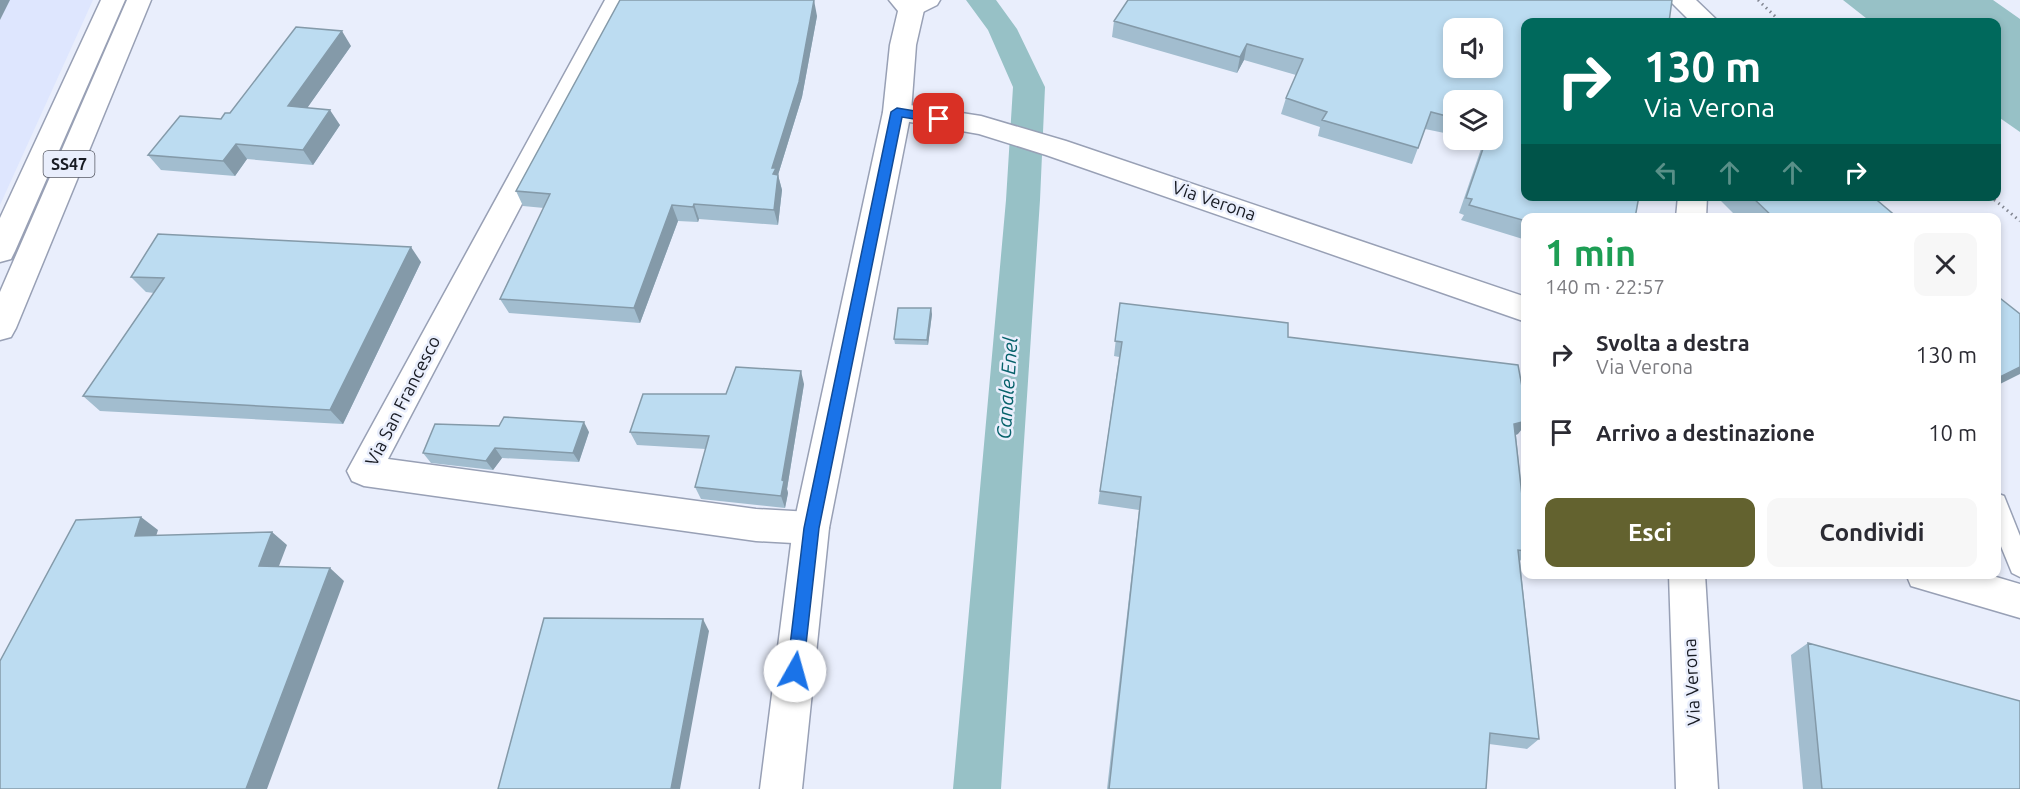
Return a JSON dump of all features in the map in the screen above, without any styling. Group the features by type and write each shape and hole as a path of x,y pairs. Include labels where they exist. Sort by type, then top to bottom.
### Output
{"main road":[{"name":"SS47","path":"0,251 113,0"},
{"name":"SS47","path":"0,328 139,0"},
{"path":"125,31 151,0"},
{"name":"Via San Francesco","path":"617,0 364,471 756,525 812,528"},
{"path":"1681,0 1701,18"},
{"path":"781,789 812,528 897,112 903,45 913,3"},
{"name":"Via Verona","path":"897,112 981,126 1056,148 1521,308"},
{"name":"Via Verona","path":"1687,579 1697,789"},
{"path":"1942,579 2020,601"}],"lane":[{"path":"2001,515 2020,566"}],"path":[{"path":"1758,0 1777,18"},
{"path":"1996,201 2020,221"}],"shaded area":[{"path":"0,0 93,0 0,205"},
{"path":"1843,0 1993,0 2020,19 2020,132 2001,119 2001,18 1866,18"}],"building":[{"path":"620,0 814,0 799,82 772,168 776,168 773,174 778,175 774,210 694,204 693,207 672,205 634,308 500,299 550,194 516,191"},
{"path":"1128,0 1672,0 1670,18 1521,18 1521,201 1638,201 1636,213 1521,213 1521,220 1469,205 1472,199 1466,198 1483,150 1503,150 1503,90 1443,90 1443,115 1431,112 1418,148 1322,120 1327,112 1286,98 1303,59 1247,44 1240,57 1114,21"},
{"path":"296,27 342,31 288,106 330,110 303,150 236,144 223,161 148,155 180,116 221,119 225,113 230,113"},
{"path":"1756,201 1878,201 1892,213 1769,213"},
{"path":"158,234 411,247 330,410 83,396 164,278 131,277"},
{"path":"2001,299 2020,314 2020,367 2001,376"},
{"path":"1120,303 1288,323 1288,337 1518,365 1521,381 1521,422 1514,424 1521,486 1521,550 1518,550 1539,739 1490,733 1486,789 1109,789 1141,497 1100,491 1122,342 1115,341"},
{"path":"898,308 931,308 927,340 894,339"},
{"path":"736,367 801,371 781,496 695,487 709,436 630,432 643,394 726,394"},
{"path":"504,417 584,422 573,453 495,448 486,461 423,453 435,424 499,426"},
{"path":"141,517 135,536 272,532 259,566 330,568 246,789 0,789 0,661 76,520"},
{"path":"544,618 703,619 671,789 498,789"},
{"path":"1808,643 2020,701 2020,789 1822,789"}],"waterway":[{"name":"Canale Enel","path":"977,789 1023,200 1029,87 1002,29 981,0"}],"route":[{"path":"795,671 812,528 897,112 939,119"}]}
